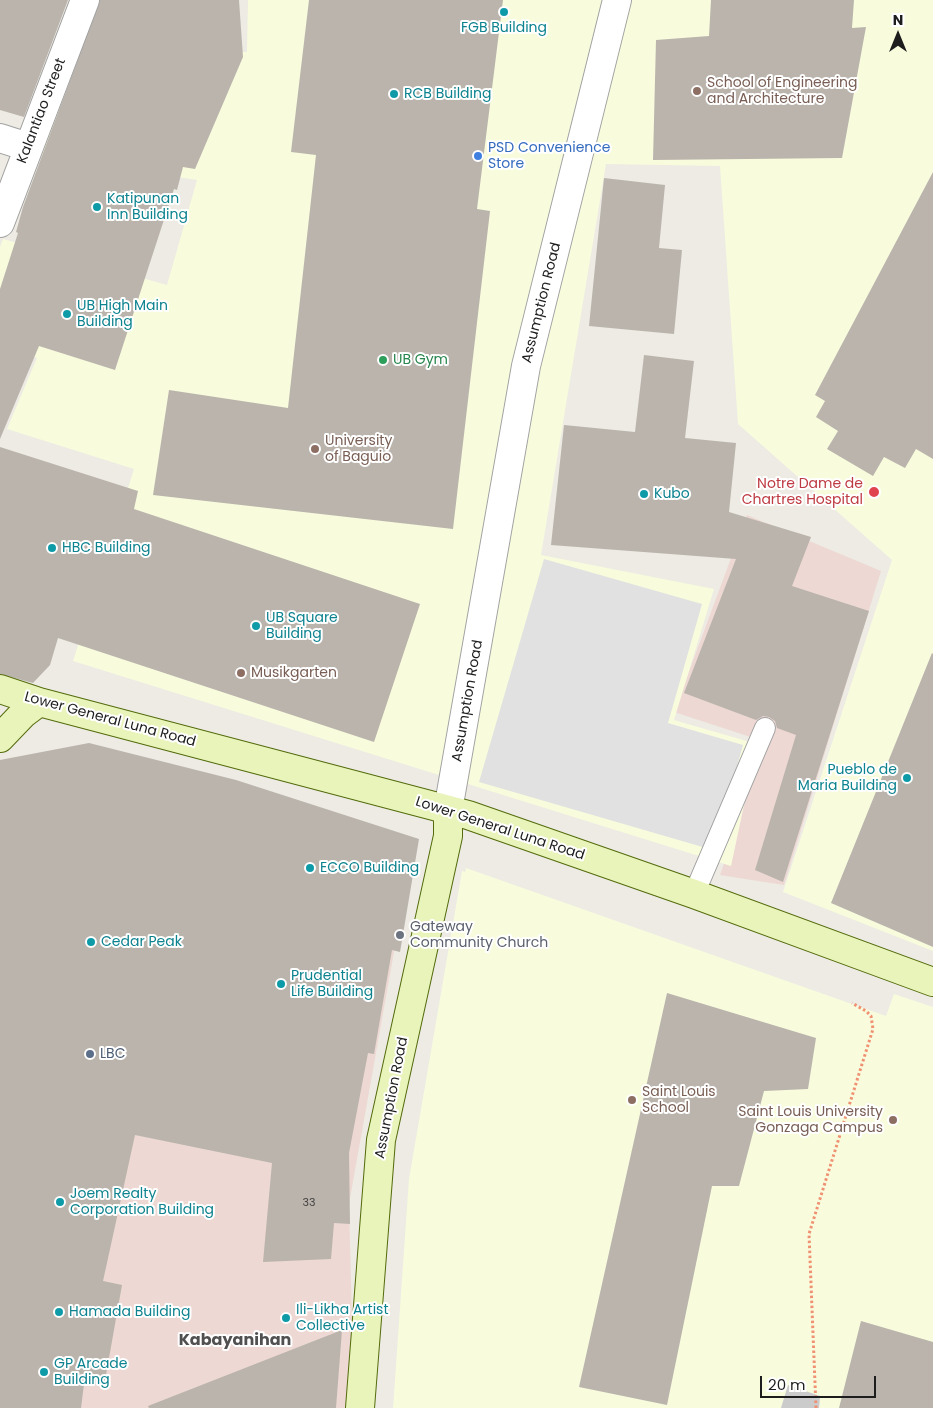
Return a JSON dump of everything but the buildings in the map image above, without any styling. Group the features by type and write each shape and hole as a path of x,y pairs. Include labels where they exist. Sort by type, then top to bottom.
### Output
{"main road":[{"name":"Lower General Luna Road","path":"0,689 39,702 458,813 694,894 933,982"},
{"path":"0,738 23,714 39,702"},
{"name":"Assumption Road","path":"360,1408 380,1140 448,836 458,813"}],"street":[{"name":"Kalantiao Street","path":"0,223 85,0"},
{"name":"Assumption Road","path":"458,813 526,366 617,0"},
{"path":"0,138 28,147"}],"lane":[{"path":"694,894 765,728"}],"path":[{"path":"816,1408 809,1234 872,1029 871,1016 866,1010 852,1003"}],"shaded area":[{"name":"University of Baguio","path":"248,0 933,0 933,951 783,892 892,560 738,424 720,166 606,164 541,555 714,589 674,720 757,744 731,866 73,661 134,469 7,429 37,358 0,344 0,247 3,239 167,285 197,180 37,156 81,53 247,52"},
{"path":"747,515 881,571 784,885 720,875 766,742 674,712"},
{"path":"544,559 702,604 668,723 743,745 713,850 479,782"},
{"path":"0,804 412,851 349,1204 352,1320 347,1408 0,1408"},
{"name":"Saint Louis School","path":"466,868 886,1016 894,994 933,1007 933,1408 819,1408 820,1396 808,1408 393,1408 409,1179 462,871 465,872"},
{"path":"788,1385 820,1396 819,1408 781,1408"}],"place":[{"name":"FGB Building","path":"504,12"},
{"name":"School of Engineering and Architecture","path":"697,91"},
{"name":"RCB Building","path":"394,94"},
{"name":"PSD Convenience Store","path":"478,156"},
{"name":"Katipunan Inn Building","path":"97,207"},
{"name":"UB High Main Building","path":"67,314"},
{"name":"UB Gym","path":"383,360"},
{"name":"University of Baguio","path":"315,449"},
{"name":"Notre Dame de Chartres Hospital","path":"874,492"},
{"name":"Kubo","path":"644,494"},
{"name":"HBC Building","path":"52,548"},
{"name":"UB Square Building","path":"256,626"},
{"name":"Musikgarten","path":"241,673"},
{"name":"Pueblo de Maria Building","path":"907,778"},
{"name":"ECCO Building","path":"310,868"},
{"name":"Gateway Community Church","path":"400,935"},
{"name":"Cedar Peak","path":"91,942"},
{"name":"Prudential Life Building","path":"281,984"},
{"name":"LBC","path":"90,1054"},
{"name":"Saint Louis School","path":"632,1100"},
{"name":"Saint Louis University Gonzaga Campus","path":"893,1120"},
{"name":"Joem Realty Corporation Building","path":"60,1202"},
{"name":"Hamada Building","path":"59,1312"},
{"name":"Ili-Likha Artist Collective","path":"286,1318"},
{"name":"GP Arcade Building","path":"44,1372"}],"district":[{"name":"Kabayanihan","path":"235,1341"}]}
